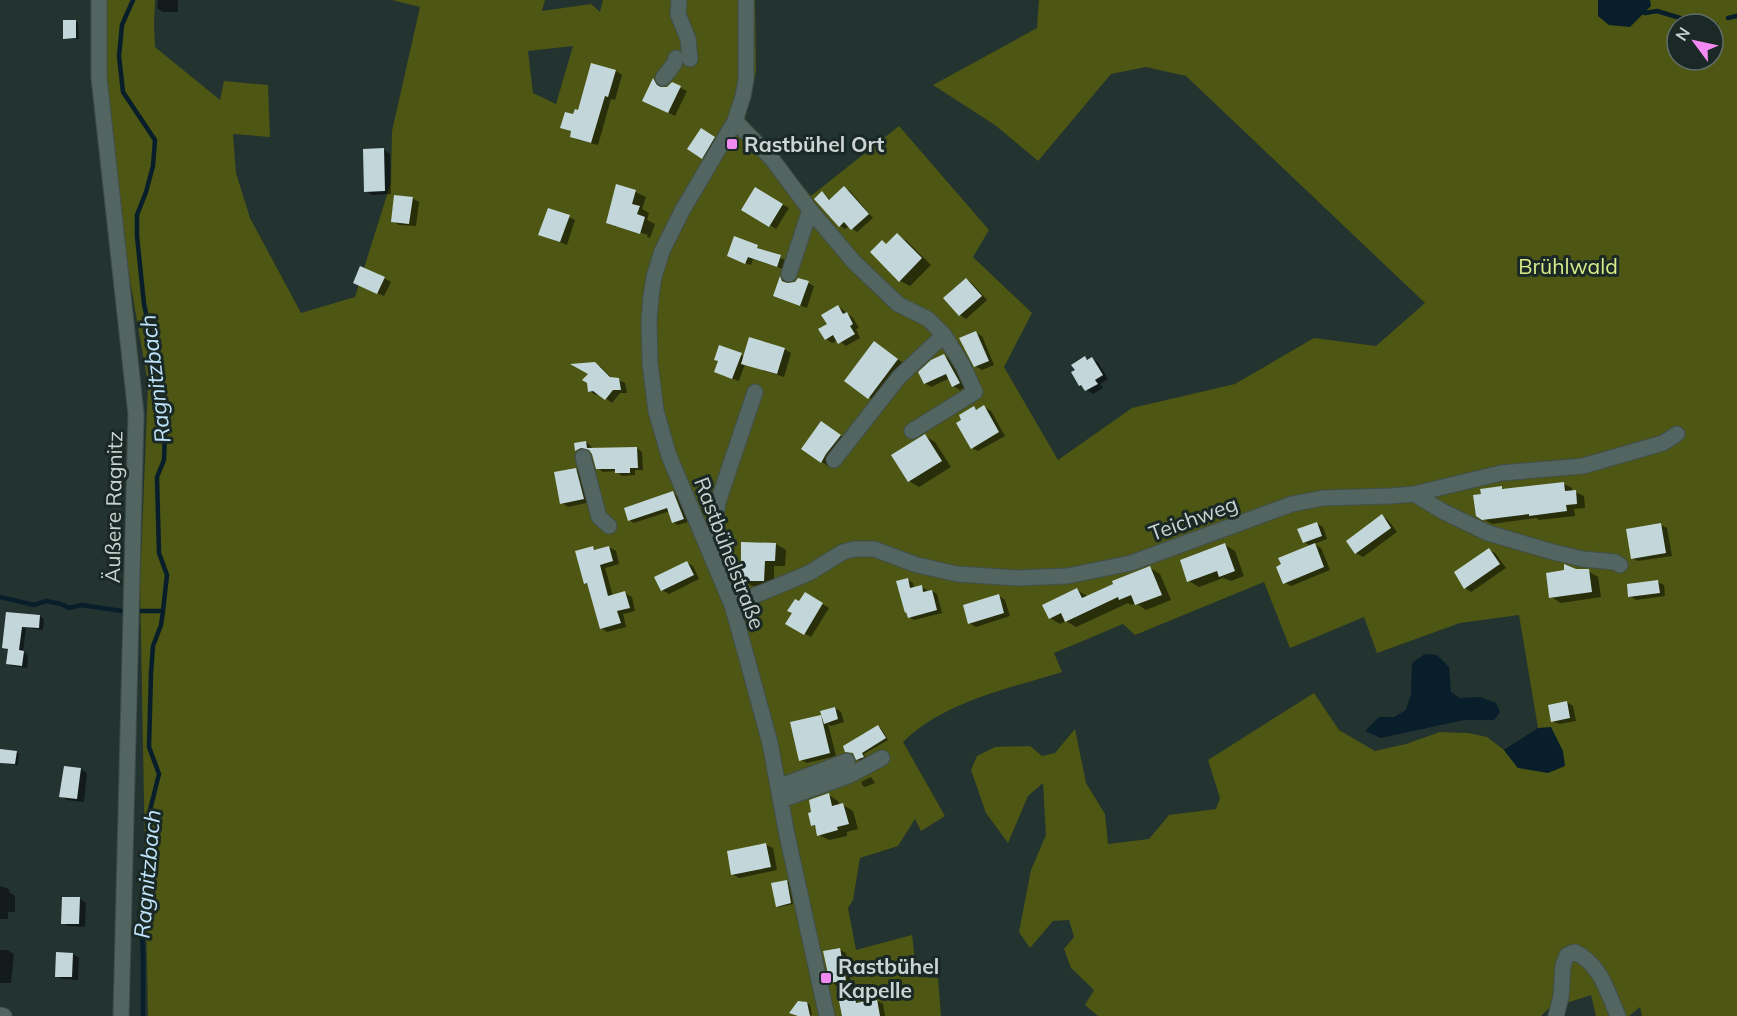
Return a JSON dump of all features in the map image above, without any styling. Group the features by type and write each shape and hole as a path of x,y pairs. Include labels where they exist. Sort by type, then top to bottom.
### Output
{"street":[{"name":"Äußere Ragnitz","path":"99,0 99,77 136,414 120,1016"},
{"path":"663,78 674,64 683,58 688,39 678,14 679,0"},
{"name":"Rastbühelstraße","path":"746,0 746,79 735,121 682,211 662,251 654,277 649,320 650,363 656,411 669,456 732,605 770,743 787,835 827,1016"},
{"path":"735,121 772,159 810,210 854,262 898,304 928,319 944,335 963,366 975,392 912,431"},
{"path":"789,274 810,210"},
{"path":"834,460 899,377 944,335"},
{"path":"711,553 718,502 755,392"},
{"name":"Teichweg","path":"732,605 809,573 843,552 854,549 874,549 917,564 957,574 1017,578 1067,576 1131,563 1292,504 1323,498 1414,494 1502,473 1583,466 1663,442 1677,434"},
{"path":"583,458 598,517 609,526"},
{"path":"1414,494 1444,512 1488,533 1553,552 1583,559 1615,562 1620,565"},
{"path":"780,794 848,776 882,758"},
{"path":"780,794 847,761"},
{"path":"1556,1016 1561,997 1563,966 1567,955 1575,952 1599,972 1618,1016"}],"green space":[{"name":"Brühlwald","path":"92,0 155,0 155,47 220,100 224,81 268,85 270,137 233,134 236,173 250,218 301,313 355,297 391,182 392,131 420,7 392,0 545,0 542,11 591,4 600,12 603,0 755,0 756,71 745,119 811,196 899,126 989,230 973,257 1032,313 1004,367 1058,460 1132,408 1235,384 1314,338 1376,346 1425,303 1186,76 1146,67 1111,74 1038,161 995,125 933,85 1037,28 1039,0 1737,0 1737,1016 1642,1016 1640,1007 1629,1016 1596,1016 1591,995 1548,1009 1541,1016 1098,1016 1085,1005 1094,990 1071,968 1064,949 1074,937 1069,920 1053,921 1030,948 1019,932 1031,870 1046,835 1043,783 1028,796 1008,843 986,813 971,770 977,756 995,747 1030,746 1042,756 1055,753 1075,729 1086,783 1105,814 1108,844 1149,839 1169,815 1216,809 1220,798 1208,760 1314,693 1339,730 1375,751 1406,744 1440,732 1468,733 1487,737 1504,750 1518,768 1551,728 1538,728 1519,615 1460,623 1377,653 1364,617 1290,648 1264,582 1135,635 1123,624 1054,653 1062,672 958,706 938,716 903,742 945,816 921,831 915,819 898,846 860,858 853,900 848,908 856,950 912,935 917,977 938,978 941,1016 148,1016 140,584 148,384 91,56","holes":["573,46 556,104 533,93 528,51","738,597 778,747 791,818"]}],"water":[{"path":"1598,0 1650,0 1651,6 1630,27 1609,25 1598,16"},
{"path":"1425,654 1437,655 1449,667 1451,692 1460,698 1480,697 1496,703 1500,712 1494,720 1464,720 1381,738 1365,731 1379,717 1394,717 1406,710 1411,694 1412,663"},
{"path":"1551,727 1563,751 1565,766 1548,773 1518,768 1504,750 1538,728"}],"building":[{"path":"63,20 76,20 76,38 63,39"},
{"path":"591,63 616,70 608,97 605,96 591,143 570,137 571,131 560,128 565,112 573,114 575,109 578,110"},
{"path":"653,78 661,87 667,87 672,82 681,86 668,113 642,101"},
{"path":"701,128 715,137 702,159 687,149"},
{"path":"384,148 385,191 364,192 363,149"},
{"path":"616,184 636,190 632,204 640,206 637,214 645,217 640,234 606,223"},
{"path":"844,186 869,214 851,230 844,222 839,227 814,199 822,191 829,200"},
{"path":"755,187 783,204 769,227 741,210"},
{"path":"394,195 413,197 409,224 391,222"},
{"path":"548,208 570,215 560,242 538,235"},
{"path":"897,233 922,258 899,282 870,252 882,240 886,244"},
{"path":"734,236 758,245 757,248 781,255 777,267 748,257 745,264 727,256"},
{"path":"360,266 385,277 377,294 353,283"},
{"path":"780,276 782,281 787,283 795,282 798,278 809,281 800,306 773,296"},
{"path":"966,278 982,296 959,316 943,298"},
{"path":"838,305 843,314 847,312 853,324 850,326 855,334 838,344 833,335 825,340 818,329 827,324 821,315"},
{"path":"976,331 989,361 974,367 959,338"},
{"path":"749,337 785,348 777,374 741,364"},
{"path":"874,341 898,359 868,399 844,381"},
{"path":"719,345 742,353 732,379 714,372 718,361 714,360"},
{"path":"944,354 960,383 952,387 946,374 924,384 918,372 931,360"},
{"path":"1085,356 1087,360 1092,357 1103,375 1095,380 1098,384 1085,391 1081,385 1079,386 1071,372 1075,370 1071,365"},
{"path":"595,362 610,377 619,378 621,390 613,390 605,400 593,391 588,392 587,383 582,380 588,374 570,364"},
{"path":"984,405 999,432 971,449 956,423 961,420 959,415 974,406 976,410"},
{"path":"821,421 841,435 821,463 801,449"},
{"path":"925,434 942,461 908,482 891,455"},
{"path":"586,441 587,448 637,447 638,468 630,468 630,473 615,473 615,469 596,469 589,450 581,448 575,451 574,443"},
{"path":"576,468 584,499 560,504 554,472"},
{"path":"1564,482 1565,491 1576,490 1577,504 1566,505 1567,511 1482,520 1476,516 1473,495 1481,494 1480,489 1502,486 1502,489"},
{"path":"673,491 684,519 672,523 667,508 628,521 624,508"},
{"path":"1382,514 1391,528 1355,554 1346,541"},
{"path":"1317,522 1322,536 1303,543 1297,529"},
{"path":"1661,523 1666,553 1631,559 1626,529"},
{"path":"741,542 776,543 775,561 765,561 764,581 741,581"},
{"path":"1225,543 1235,571 1219,577 1217,571 1187,582 1180,560"},
{"path":"1315,543 1324,567 1283,584 1276,567 1281,564 1278,558"},
{"path":"593,546 594,550 609,546 613,561 600,565 608,596 625,591 630,608 617,611 621,623 600,629 575,551"},
{"path":"1489,548 1500,564 1464,589 1454,572"},
{"path":"687,561 694,575 661,591 654,577"},
{"path":"1564,564 1576,569 1589,569 1592,592 1549,598 1546,573 1564,570"},
{"path":"1150,566 1162,595 1135,605 1131,595 1119,600 1118,597 1065,622 1061,613 1049,619 1042,605 1077,588 1082,598 1113,584 1112,581"},
{"path":"908,578 910,588 922,585 923,592 932,590 937,610 908,618 896,581"},
{"path":"1658,580 1660,593 1628,597 1627,584"},
{"path":"805,592 823,603 804,635 785,624 792,613 787,611 795,599 799,601"},
{"path":"999,594 1004,613 968,624 963,605"},
{"path":"6,612 40,615 39,628 22,627 19,650 24,651 22,666 6,664 8,649 2,648"},
{"path":"1567,701 1570,718 1551,722 1548,705"},
{"path":"835,707 838,719 824,724 820,711"},
{"path":"821,715 830,753 799,761 790,722"},
{"path":"878,725 886,738 862,753 864,757 856,760 853,753 845,752 843,746"},
{"path":"0,749 17,751 15,764 0,763"},
{"path":"64,766 81,768 77,799 59,797"},
{"path":"829,793 832,806 843,803 849,824 817,836 815,825 811,826 808,813 811,812 809,800"},
{"path":"766,843 771,867 731,875 727,851"},
{"path":"787,880 791,903 776,907 771,883"},
{"path":"62,897 80,897 79,924 61,924"},
{"path":"840,948 846,980 830,983 823,951"},
{"path":"56,952 73,953 72,977 55,977"},
{"path":"855,998 856,1003 877,999 880,1016 842,1016 839,1001"},
{"path":"798,1001 807,1002 810,1016 789,1013"}],"waterway":[{"name":"Ragnitzbach","path":"133,0 122,25 119,56 123,92 155,140 153,166 137,215 137,236 144,304 160,378 165,430 164,460 157,477 159,553 167,575 161,625 153,646 151,673 149,747 159,774 147,822 151,841 147,866 147,895 139,913 142,922 143,1016"},
{"path":"1639,11 1665,13"},
{"path":"1728,18 1737,16"},
{"path":"0,597 34,605 46,601 69,608 81,605 122,611"},
{"path":"141,611 163,611"}],"place":[{"name":"Rastbühel Ort","path":"732,144"},
{"name":"Rastbühel Kapelle","path":"826,978"}]}
